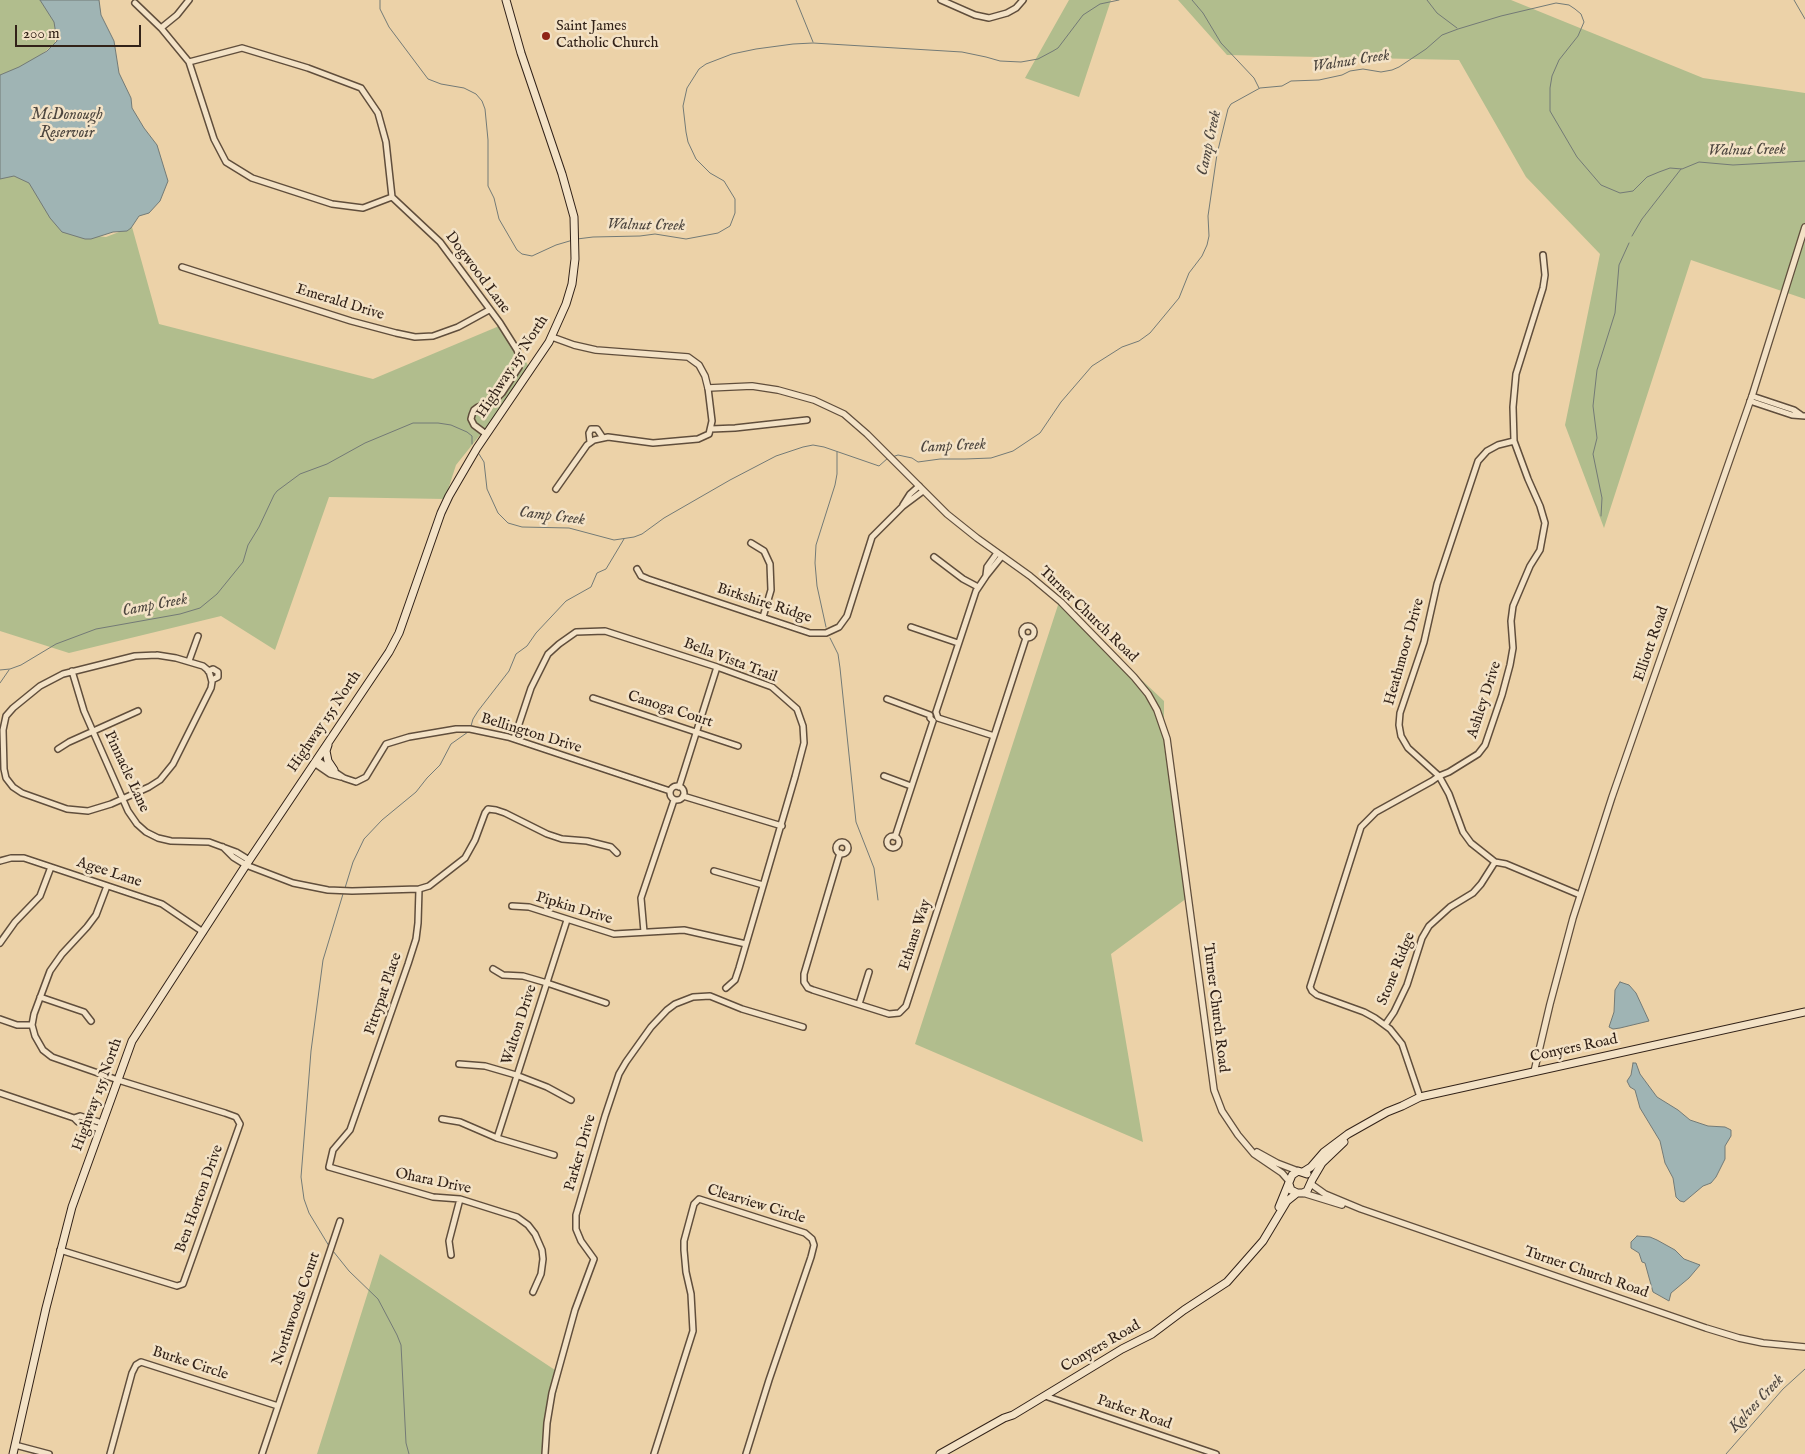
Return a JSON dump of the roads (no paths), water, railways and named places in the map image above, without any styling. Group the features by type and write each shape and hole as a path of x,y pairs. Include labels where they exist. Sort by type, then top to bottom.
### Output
{"main road":[{"name":"Highway 155 North","path":"13,1454 60,1250 72,1208 125,1058 137,1033 247,862 389,652 399,633 441,513 464,468 552,337 563,314 573,276 576,250 574,217 562,174 521,53 506,0"},
{"path":"328,743 327,756 334,770"},
{"name":"Conyers Road","path":"1301,1172 1311,1167 1332,1145 1387,1112 1420,1097 1805,1012"},
{"name":"Conyers Road","path":"1311,1183 1328,1157 1356,1130"},
{"path":"1301,1172 1308,1175 1311,1183 1307,1191 1300,1193 1292,1190 1289,1183 1292,1175 1301,1172"},
{"name":"Conyers Road","path":"1260,1242 1289,1183"},
{"name":"Conyers Road","path":"940,1454 1045,1396 1122,1349 1152,1334 1226,1282 1250,1256 1274,1225 1287,1201 1300,1193"}],"street":[{"path":"161,28 177,15 189,0"},
{"path":"941,0 975,15 989,18 1007,14 1023,0"},
{"path":"135,3 161,28 189,62 214,139 226,162 252,178 332,204 364,208 392,197 386,142 378,113 361,88 308,68 242,48 189,62"},
{"name":"Dogwood Lane","path":"392,197 440,242 500,323 517,350 520,359 519,367 514,375 497,398 474,410 471,419 474,425 486,434"},
{"name":"Elliott Road","path":"1534,1072 1550,1004 1580,896 1612,797 1751,398 1805,227"},
{"name":"Ashley Drive","path":"1420,1097 1402,1044 1385,1025 1364,1012 1317,995 1310,986 1311,979 1361,827 1376,812 1478,754 1485,745 1502,695 1513,648 1511,621 1513,606 1530,566 1540,550 1545,523 1514,441 1514,389 1520,359 1543,288 1545,275 1543,255"},
{"name":"Emerald Drive","path":"182,267 351,321 415,336 433,336 458,327 489,310"},
{"path":"552,337 596,350 688,357 699,365 705,376 712,421 709,434 698,439 653,444 603,438 590,442 556,489"},
{"name":"Turner Church Road","path":"708,388 760,387 778,390 814,400 844,414 860,427 958,523 1030,576 1061,602 1109,650 1148,694 1164,725 1168,744 1214,1090 1228,1120 1238,1135 1253,1150 1257,1157 1282,1173 1289,1183"},
{"path":"1751,398 1792,415 1803,416"},
{"path":"711,429 807,420"},
{"path":"590,442 589,433 591,429 597,429 603,438"},
{"name":"Heathmoor Drive","path":"1514,441 1498,445 1478,461 1438,584 1424,642 1400,713 1400,731 1408,748 1439,776 1449,794 1463,832 1471,843 1495,862 1506,864 1580,896"},
{"name":"Birkshire Ridge","path":"637,569 641,576 648,580 815,634 829,632 839,627 848,614 870,541 875,533 903,506 910,494 921,488"},
{"path":"751,543 764,551 770,564 771,588 763,617"},
{"path":"894,837 932,721 937,715 958,643 978,587 986,576 988,568 1000,555"},
{"path":"934,558 963,579 978,587"},
{"path":"911,627 958,643"},
{"name":"Bella Vista Trail","path":"514,739 531,688 548,654 576,632 605,631 717,667 772,687 797,709 803,726 804,743 782,826 735,980 726,988"},
{"path":"189,662 198,636"},
{"name":"Ethans Way","path":"840,853 803,980 810,989 891,1014 899,1013 905,1008 1026,638"},
{"path":"140,656 167,656 189,662 203,666 208,671 212,680 211,688 170,768 153,785 97,810 74,810 12,788 5,775 3,730 6,716 40,686 72,671 140,656"},
{"path":"679,787 717,667"},
{"name":"Pinnacle Lane","path":"72,671 81,703 123,799 134,821 154,837 171,841 206,841 223,847 233,857 247,862 277,878 313,888 352,891 419,889"},
{"name":"Canoga Court","path":"594,698 738,746"},
{"path":"887,699 930,715 932,712 994,736"},
{"path":"58,749 69,742 138,712"},
{"path":"930,715 932,721"},
{"name":"Bellington Drive","path":"316,762 330,774 356,782 366,777 386,744 410,737 470,728 514,739 670,791"},
{"path":"316,762 334,770 344,778"},
{"path":"884,776 911,786"},
{"path":"674,800 671,797 670,791 674,787 679,787 684,791 684,796"},
{"path":"684,796 782,826"},
{"path":"674,800 679,800 684,796"},
{"path":"644,932 641,898 674,800"},
{"path":"419,889 429,886 465,858 473,845 484,813 488,810 505,813 539,831 562,839 611,847 617,853"},
{"name":"Agee Lane","path":"0,861 11,858 24,858 162,904 203,932"},
{"name":"Stone Ridge","path":"1385,1025 1394,1012 1407,985 1422,938 1429,926 1444,911 1473,893 1495,862"},
{"path":"0,943 15,922 40,896 51,867"},
{"path":"714,871 763,885"},
{"path":"107,886 96,914 50,971 32,1025 35,1036 43,1050 52,1057 118,1080"},
{"name":"Pittypat Place","path":"359,1105 416,939 419,889"},
{"name":"Pipkin Drive","path":"512,906 529,907 614,934 684,930 746,944"},
{"name":"Walton Drive","path":"497,1138 568,920"},
{"path":"493,969 503,975 523,976 606,1003"},
{"path":"859,1004 869,972"},
{"name":"Parker Drive","path":"545,1454 547,1423 552,1393 575,1310 594,1259 581,1241 576,1229 576,1215 605,1116 619,1074 626,1062 651,1027 667,1010 675,1004 693,997 710,996 742,1009 803,1027"},
{"path":"40,997 84,1012 91,1021"},
{"path":"0,1019 17,1025 32,1025"},
{"path":"459,1064 485,1066 516,1075 548,1087 571,1100"},
{"name":"Ben Horton Drive","path":"60,1250 177,1286 183,1284 237,1133 240,1124 236,1117 118,1080"},
{"path":"0,1093 74,1118 78,1122 101,1126"},
{"name":"Ohara Drive","path":"359,1105 350,1130 333,1150 329,1166 433,1197 460,1199 517,1217 528,1224 535,1234 543,1259 541,1274 533,1292"},
{"path":"442,1119 460,1122 497,1138 554,1155"},
{"name":"Turner Church Road","path":"1253,1150 1277,1163 1301,1172"},
{"name":"Turner Church Road","path":"1311,1183 1325,1194 1361,1210"},
{"name":"Turner Church Road","path":"1300,1193 1361,1210 1739,1338 1763,1343 1805,1347"},
{"path":"451,1255 449,1240 460,1199"},
{"name":"Clearview Circle","path":"654,1454 693,1332 691,1294 686,1272 684,1241 694,1204 698,1199 805,1233 812,1239 814,1245 746,1454"},
{"name":"Northwoods Court","path":"278,1406 340,1221"},
{"name":"Burke Circle","path":"110,1454 132,1374 136,1365 141,1362 278,1406"},
{"name":"Parker Road","path":"1045,1396 1216,1454"},
{"path":"262,1454 278,1406"},
{"path":"15,1444 49,1454"}],"water":[{"name":"McDonough Reservoir","path":"40,0 99,0 101,15 114,41 119,73 131,98 132,108 157,145 168,181 160,201 149,213 139,216 127,231 113,232 91,239 62,232 50,218 29,183 14,176 0,179 0,75 19,67 47,51 57,41 54,22"},
{"path":"1620,982 1629,985 1636,993 1649,1021 1620,1028 1613,1029 1609,1027 1614,1012 1615,990"},
{"path":"1633,1063 1636,1063 1640,1074 1657,1097 1690,1120 1708,1126 1725,1127 1731,1130 1731,1136 1725,1146 1725,1159 1716,1177 1711,1183 1703,1186 1684,1202 1676,1197 1673,1178 1665,1163 1660,1141 1640,1108 1635,1090 1630,1087 1627,1081 1631,1075"},
{"path":"1637,1236 1650,1237 1657,1240 1675,1250 1684,1259 1700,1265 1689,1278 1671,1293 1669,1301 1653,1292 1645,1263 1642,1262 1639,1253 1631,1248 1631,1242"}],"waterway":[{"name":"Walnut Creek","path":"380,0 380,9 389,27 428,79 441,84 464,88 476,94 482,101 485,109 488,140 488,186 494,198 499,219 517,250 522,254 532,256 556,245 573,240"},
{"path":"796,0 813,42"},
{"name":"Walnut Creek","path":"577,239 655,234 686,239 718,233 730,226 735,213 735,199 724,181 710,173 696,159 688,142 686,132 683,106 687,88 699,69 706,64 732,54 756,49 813,43 962,52 1000,61 1021,62 1038,59 1058,48 1083,15 1100,4 1119,0"},
{"name":"Walnut Creek","path":"1192,0 1203,13 1221,43 1254,78 1259,88"},
{"path":"1427,0 1437,13 1457,28"},
{"path":"1794,0 1805,19"},
{"name":"Walnut Creek","path":"892,457 898,455 912,458 918,462 940,459 991,458 1013,451 1040,433 1061,402 1092,366 1122,347 1139,341 1150,333 1179,298 1189,273 1202,256 1207,245 1209,236 1208,216 1217,154 1228,109 1231,104 1260,88 1282,86 1291,81 1319,80 1363,69 1381,72 1392,70 1426,49 1442,35 1501,16 1556,3 1569,5 1575,9 1581,14 1584,22 1578,36 1559,60 1552,76 1550,111 1577,157 1601,185 1620,193 1633,191 1647,177 1670,168 1682,169 1699,162 1733,165 1805,161"},
{"path":"1632,236 1642,219 1681,169"},
{"path":"1601,516 1602,498 1593,454 1597,438 1593,406 1597,370 1615,313 1619,265 1629,243"},
{"name":"Camp Creek","path":"0,670 21,665 56,644 96,629 180,614 200,608 217,594 243,562 248,545 274,495 300,474 327,464 365,443 413,423 451,425 472,436 472,444"},
{"name":"Camp Creek","path":"479,454 484,462 487,489 498,513 508,523 522,527 569,528 614,540 642,534 664,518 730,480 776,456 803,447 813,445 824,447 879,466 888,458"},
{"path":"826,627 817,586 816,545 835,485 837,452"},
{"path":"471,726 478,711 509,671 516,654 527,646 536,633 566,601 591,587 597,573 606,569 624,539"},
{"path":"830,638 838,654 840,668 856,822 874,868 878,900"},
{"path":"0,683 9,670"},
{"path":"345,888 353,862 364,839 382,820 416,792 440,765 451,744 468,732"},
{"path":"329,1246 309,1213 304,1199 301,1177 311,1051 323,960 343,894"},
{"path":"333,1251 349,1271 378,1299 401,1345 406,1443 409,1454"},
{"name":"Kalves Creek","path":"1726,1454 1783,1389 1805,1369"}],"place":[{"name":"Saint James Catholic Church","path":"546,36"}]}
